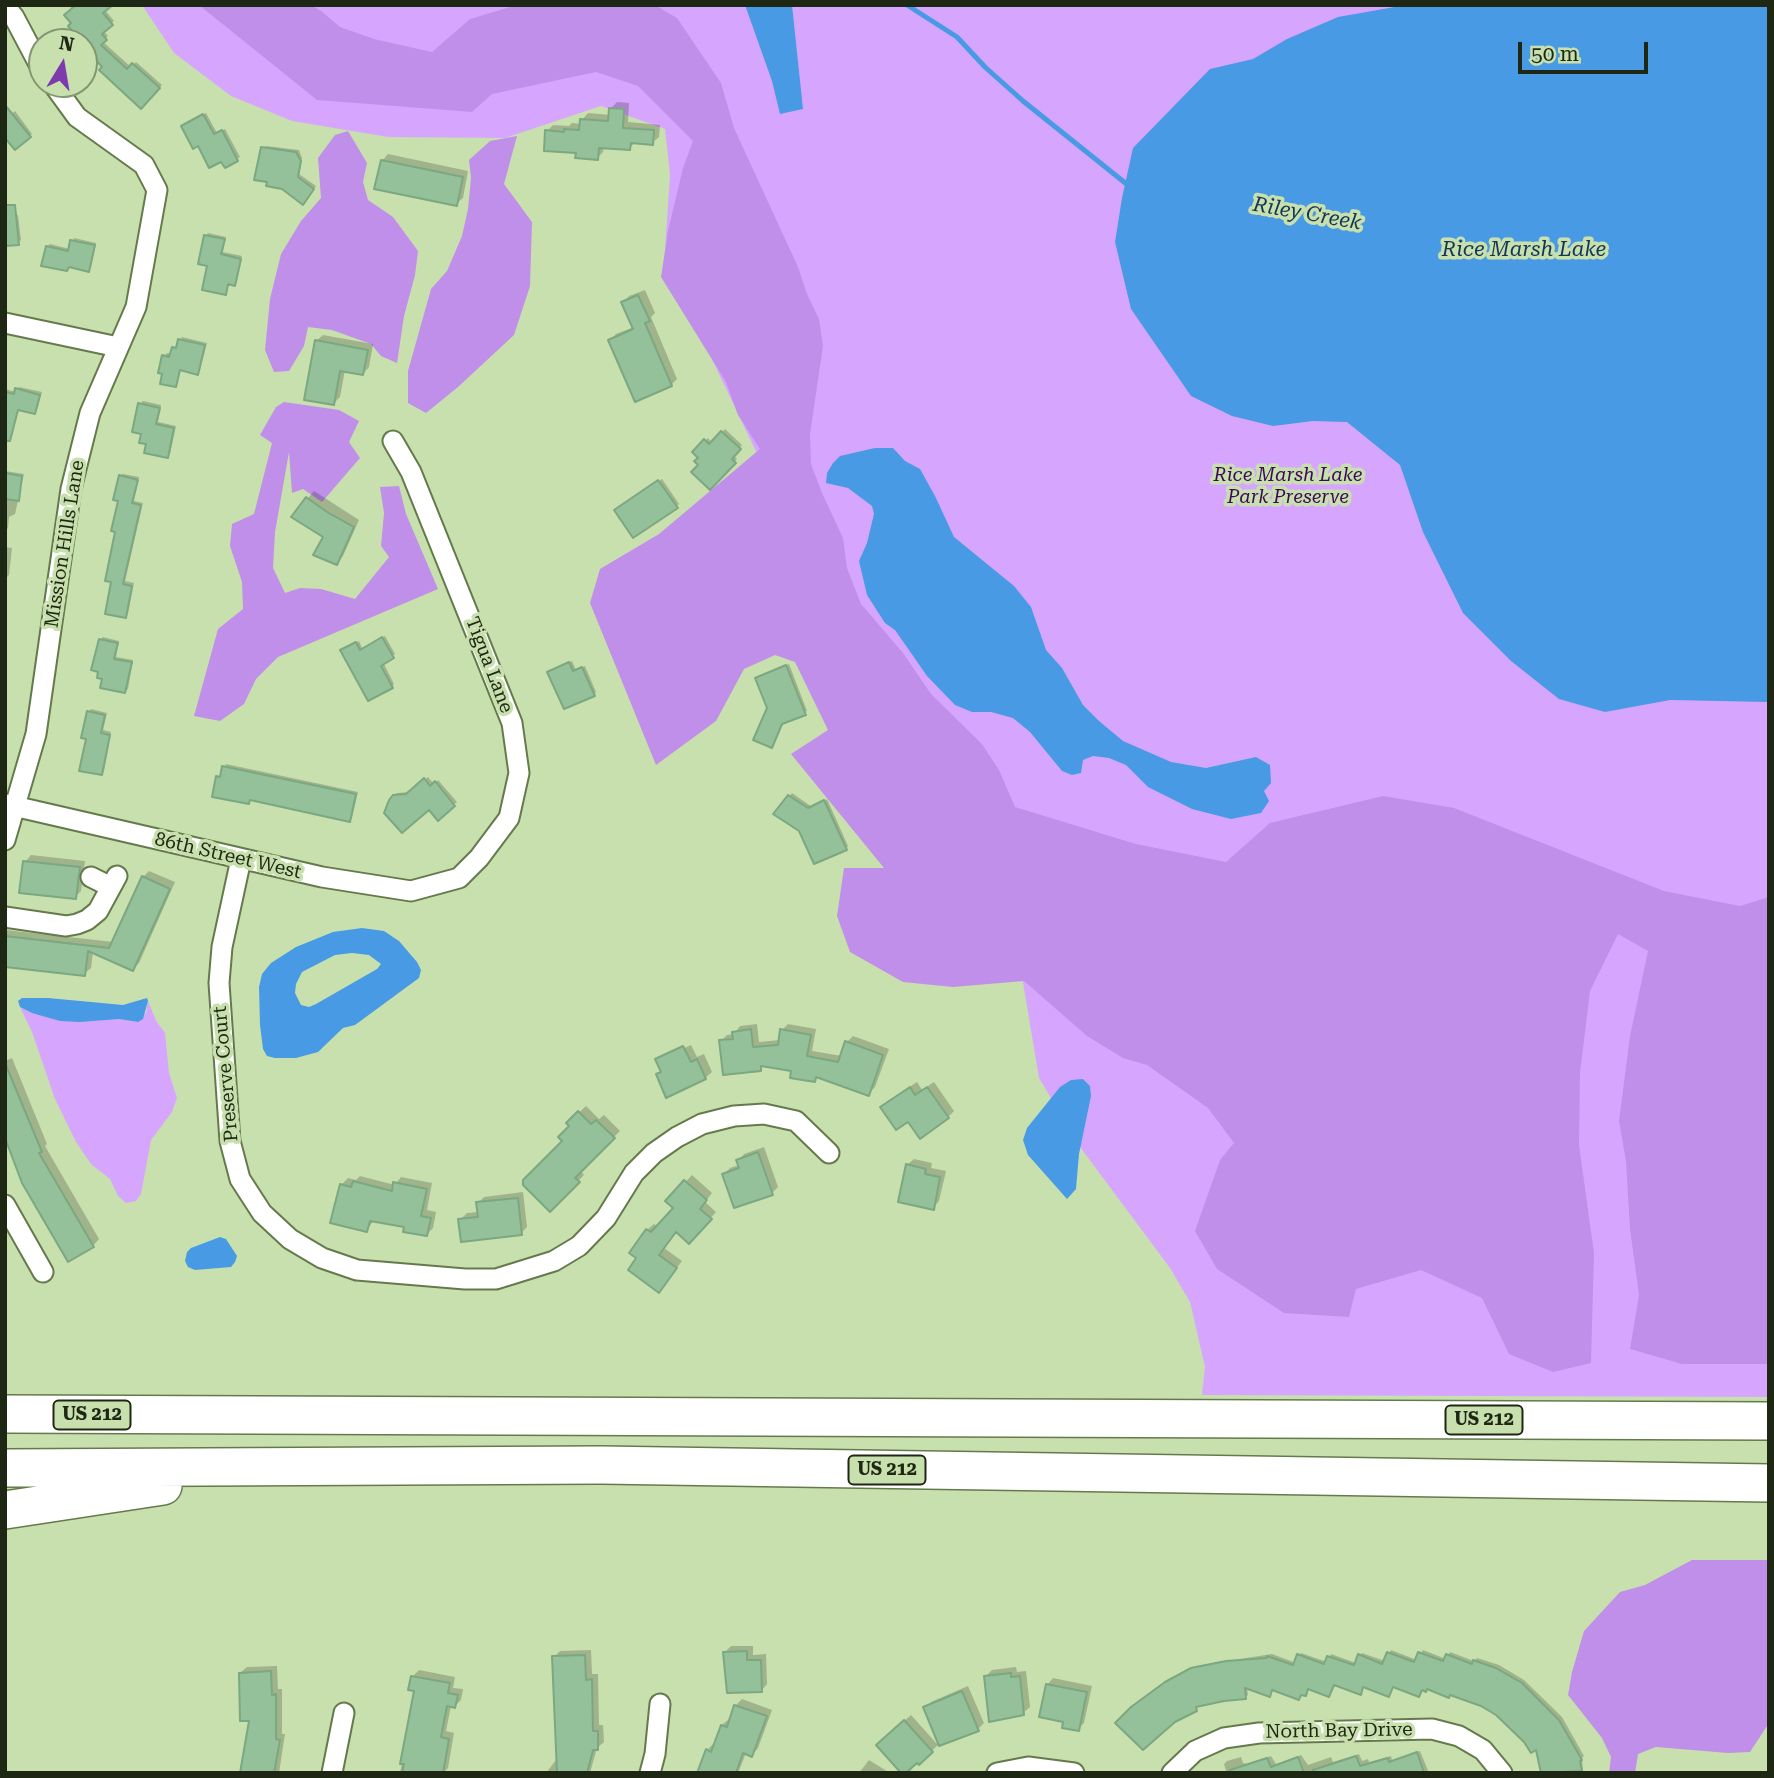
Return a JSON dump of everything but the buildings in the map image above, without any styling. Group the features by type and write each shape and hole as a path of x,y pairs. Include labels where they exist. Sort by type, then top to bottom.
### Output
{"highway":[{"path":"5,1396 93,1401 180,1415"},
{"name":"US 212","path":"5,1414 1769,1421"},
{"name":"US 212","path":"5,1468 601,1465 1769,1483"},
{"path":"5,1510 291,1467"}],"street":[{"path":"5,6 28,44"},
{"name":"Mission Hills Lane","path":"5,840 10,805 36,734 71,489 90,413 136,307 157,190 144,165 78,117 64,98"},
{"path":"5,323 118,347"},
{"name":"Tigua Lane","path":"393,441 411,472 512,723 519,773 509,818 480,858 459,878 452,880"},
{"name":"86th Street West","path":"10,805 322,877 411,891 452,880"},
{"name":"Preserve Court","path":"241,859 222,947 219,983 230,1141 240,1179 262,1213 290,1239 322,1258 357,1270 496,1279 554,1261 579,1246 606,1218 634,1173 654,1153 702,1124 734,1116 764,1114 796,1121 829,1153"},
{"path":"5,917 66,926 78,924 98,911 114,881 92,877"},
{"path":"5,1205 43,1272"},
{"path":"649,1773 655,1754 660,1704"},
{"path":"332,1773 344,1713"},
{"name":"North Bay Drive","path":"1172,1773 1195,1751 1224,1738 1259,1733 1432,1729 1459,1736 1483,1750 1502,1773"},
{"path":"998,1773 1028,1767 1074,1773"}],"green space":[{"name":"Rice Marsh Lake Park Preserve","path":"142,5 1769,5 1769,1397 1202,1395 1205,1367 1190,1302 1170,1268 1080,1147 1039,1078 1013,923 783,508 710,355 665,251 670,175 665,129 601,106 505,138 388,137 292,121 231,96 174,53"},
{"path":"148,1001 156,1021 165,1033 169,1073 177,1098 172,1112 151,1140 141,1194 136,1201 126,1203 118,1196 110,1179 91,1164 76,1142 55,1099 32,1032 20,1007 32,1013 137,1022 146,1013"}],"shaded area":[{"path":"199,5 311,5 340,27 374,39 432,52 470,19 517,5 655,5 677,18 721,83 734,128 819,319 823,346 810,434 811,464 843,538 847,568 861,604 903,653 931,694 982,744 999,770 1015,807 1136,844 1226,862 1270,823 1383,796 1454,808 1664,891 1740,906 1769,897 1769,1364 1682,1364 1630,1349 1639,1295 1630,1229 1626,1161 1619,1121 1630,1036 1648,951 1618,934 1590,991 1580,1073 1579,1145 1594,1253 1591,1363 1553,1372 1509,1354 1482,1298 1421,1270 1356,1289 1349,1317 1284,1313 1217,1269 1195,1231 1220,1160 1234,1143 1208,1108 1147,1065 1123,1058 1087,1036 1024,981 953,987 903,982 850,952 837,916 844,868 884,868 791,754 828,730 795,662 775,655 744,669 716,721 656,765 590,603 600,569 659,534 760,449 738,415 726,382 661,277 668,231 683,168 693,141 638,86 596,72 492,94 472,112 317,100"},
{"path":"348,131 367,163 363,182 368,200 393,217 418,251 397,363 381,356 371,344 332,330 308,327 304,346 289,371 274,372 265,350 270,299 281,254 301,221 321,198 318,158 335,135"},
{"path":"517,136 504,184 532,222 530,286 514,335 426,413 408,403 408,371 431,289 447,271 462,236 471,178 469,160 490,141"},
{"path":"284,402 339,410 359,421 349,442 360,458 322,502 303,489 292,493 289,452 275,532 273,568 285,593 300,588 321,589 355,599 389,557 381,546 384,513 380,487 399,486 406,514 438,589 278,657 256,679 244,704 220,721 194,716 218,629 243,609 242,582 230,546 232,524 254,514 272,443 260,435 276,407"},
{"path":"1692,1560 1769,1560 1769,1723 1750,1752 1728,1753 1656,1747 1638,1754 1635,1773 1609,1773 1611,1757 1602,1738 1568,1695 1584,1631 1620,1592 1645,1585"}],"water":[{"path":"745,5 792,5 803,109 780,114 772,81"},
{"name":"Rice Marsh Lake","path":"1406,5 1769,5 1769,702 1670,700 1605,712 1559,699 1511,661 1463,613 1423,532 1400,465 1347,422 1313,421 1273,426 1232,416 1191,396 1131,309 1115,242 1133,148 1210,69 1253,59 1287,39 1338,17"},
{"path":"875,448 893,448 905,461 920,469 954,537 1014,586 1031,607 1046,650 1062,668 1083,705 1099,721 1123,741 1171,762 1206,768 1256,757 1270,765 1271,783 1264,791 1269,801 1261,813 1231,819 1192,809 1148,787 1126,765 1109,758 1093,756 1083,760 1081,773 1072,775 1062,771 1030,732 1013,718 991,712 972,712 955,705 927,676 895,630 885,623 867,595 859,561 867,543 874,514 872,506 848,488 826,483 827,473 840,456"},
{"path":"362,928 384,931 399,941 417,962 421,970 419,978 355,1025 343,1028 318,1052 296,1058 267,1056 263,1049 260,1025 259,987 262,974 271,963 296,947 333,932","holes":["335,955 369,955 381,964 377,969 316,1004 309,1007 301,1005 295,993 302,972"]},
{"path":"22,998 123,1005 147,998 148,1001 143,1019 138,1022 119,1019 80,1022 60,1021 32,1013 20,1007 18,1001"},
{"path":"1083,1079 1090,1086 1091,1096 1079,1154 1076,1189 1067,1199 1028,1155 1023,1140 1027,1128 1060,1087 1071,1080"},
{"path":"220,1237 226,1239 237,1256 231,1267 195,1270 188,1267 185,1261 191,1248"}],"waterway":[{"name":"Riley Creek","path":"907,5 957,37 1023,101 1129,186"}]}
